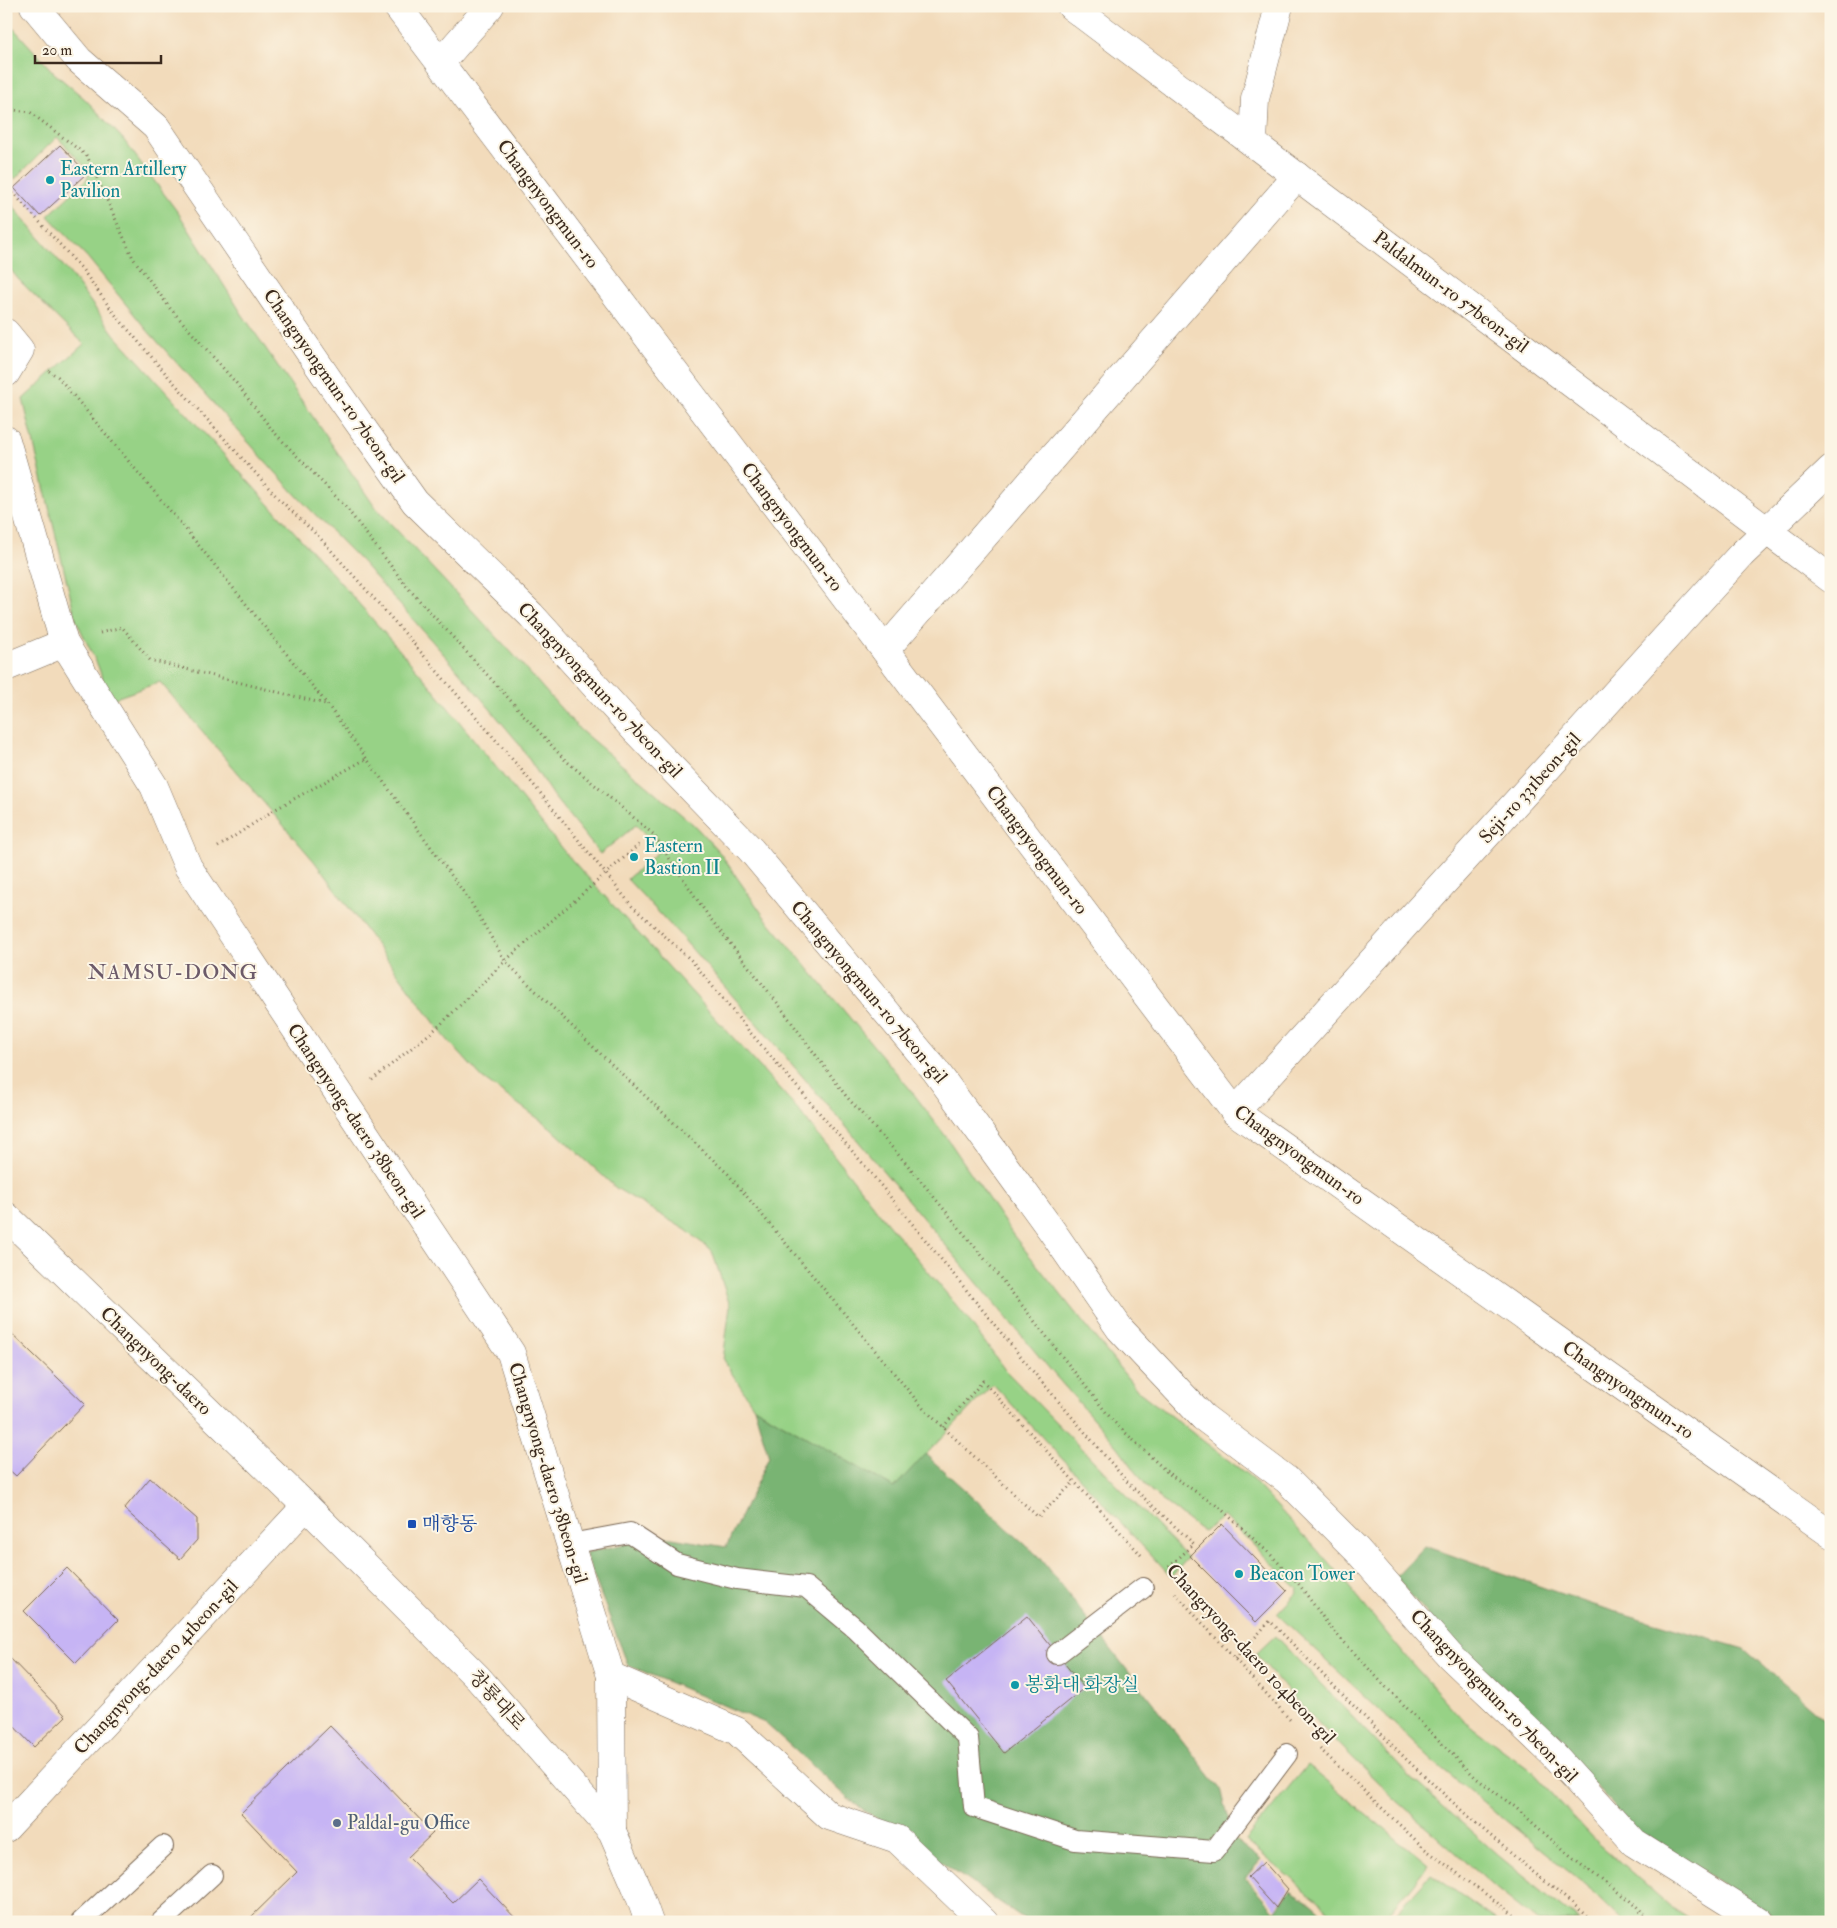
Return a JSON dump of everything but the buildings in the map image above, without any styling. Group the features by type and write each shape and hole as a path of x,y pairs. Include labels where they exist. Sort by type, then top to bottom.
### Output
{"street":[{"name":"Changnyongmun-ro 7beon-gil","path":"34,6 79,60 156,127 334,388 415,502 530,615 636,731 751,850 935,1070 1052,1231 1120,1330 1203,1417 1287,1480 1357,1550 1450,1656 1553,1754 1634,1843 1760,1922"},
{"name":"Changnyongmun-ro","path":"397,6 1235,1112 1831,1534"},
{"path":"440,62 490,6"},
{"name":"Paldalmun-ro 57beon-gil","path":"1071,6 1831,579"},
{"path":"1252,143 1255,99 1279,6"},
{"path":"885,650 1297,176"},
{"path":"6,373 13,341"},
{"name":"Changnyong-daero 38beon-gil","path":"6,440 64,643 154,786 188,867 511,1353 611,1676 612,1831"},
{"name":"Seji-ro 331beon-gil","path":"1235,1112 1735,563 1831,469"},
{"path":"6,667 64,643"},
{"name":"Changnyong-daero","path":"6,1216 306,1506"},
{"name":"Changnyong-daero 41beon-gil","path":"6,1828 306,1506"},
{"name":"창룡대로","path":"306,1506 478,1678 612,1831 649,1922"},
{"path":"611,1676 737,1731 829,1816 898,1839 984,1922"}],"lane":[{"path":"570,1544 630,1533 677,1564 737,1579 806,1587 855,1628 968,1738 974,1807 1075,1840 1214,1851 1287,1754"},
{"path":"1057,1654 1143,1588"},
{"path":"81,1922 163,1846"},
{"path":"161,1922 212,1875"}],"path":[{"path":"6,109 30,112 87,156 133,258 170,308 236,384 273,432 344,505 408,588 564,759 652,834 709,917 776,1001 846,1096 911,1169 1006,1285 1113,1421 1168,1473 1220,1508 1270,1554 1298,1583 1343,1642 1476,1778 1515,1807 1572,1858 1630,1901 1651,1922"},
{"path":"6,185 82,269 114,312 166,375 270,490 320,538 402,630 524,773 632,906 692,961 760,1045 865,1166 1024,1361 1130,1485 1194,1544 1166,1569"},
{"path":"13,341 58,377 183,526 327,704 470,901 505,960 588,1042 728,1174 923,1408 1038,1517 1074,1482"},
{"path":"122,627 150,660 327,704"},
{"path":"188,867 274,810 366,759"},
{"path":"344,1102 439,1026 505,960 641,843"},
{"name":"Changryong-daero 104beon-gil","path":"943,1427 983,1381 1146,1561"},
{"name":"Changryong-daero 104beon-gil","path":"1172,1590 1295,1725"},
{"path":"1235,1659 1270,1621 1401,1754 1471,1819 1526,1867 1596,1922"},
{"name":"Changryong-daero 104beon-gil","path":"1314,1744 1425,1849 1523,1922"}],"green space":[{"path":"6,20 54,73 85,99 123,139 179,214 242,314 375,507 511,652 580,730 694,825 720,853 763,915 910,1089 947,1138 1013,1235 1138,1391 1249,1476 1331,1565 1407,1658 1464,1721 1530,1770 1598,1843 1672,1908 1694,1922 1625,1922 1595,1893 1440,1767 1277,1614 1297,1593 1298,1589 1224,1516 1203,1532 1151,1492 1118,1447 1053,1373 843,1123 678,933 627,879 658,852 647,836 636,825 600,854 553,796 517,741 455,667 363,563 297,496 147,330 88,258 48,216 86,180 90,172 57,137 15,179 6,166"},
{"path":"6,198 71,275 114,334 339,581 429,684 562,849 796,1107 884,1219 967,1318 1005,1370 1188,1558 1171,1577 993,1384 894,1488 754,1407 723,1360 730,1306 712,1251 686,1230 616,1188 550,1127 482,1078 445,1037 314,861 160,682 110,700 98,666 76,620 23,399 84,344 19,280 6,264"},
{"path":"754,1407 894,1488 925,1454 1038,1556 1221,1790 1235,1840 1261,1860 1245,1878 1275,1911 1290,1890 1310,1902 1333,1922 1029,1922 855,1804 765,1723 628,1665 585,1553 660,1536 726,1547 769,1457"},
{"path":"1425,1546 1593,1605 1744,1649 1831,1725 1831,1922 1784,1922 1634,1829 1536,1718 1437,1627 1396,1577"},
{"path":"1275,1636 1408,1775 1499,1856 1579,1922 1538,1922 1498,1890 1394,1798 1293,1697 1256,1654"},
{"path":"1307,1765 1428,1865 1381,1922 1343,1922 1245,1840"},
{"path":"1431,1874 1499,1922 1388,1922"}],"place":[{"name":"Eastern Artillery Pavilion","path":"50,180"},
{"name":"Eastern Bastion II","path":"634,857"},
{"name":"매향동","path":"412,1524"},
{"name":"Beacon Tower","path":"1239,1574"},
{"name":"봉화대 화장실","path":"1015,1685"},
{"name":"Paldal-gu Office","path":"337,1823"}],"district":[{"name":"NAMSU-DONG","path":"173,972"}]}
